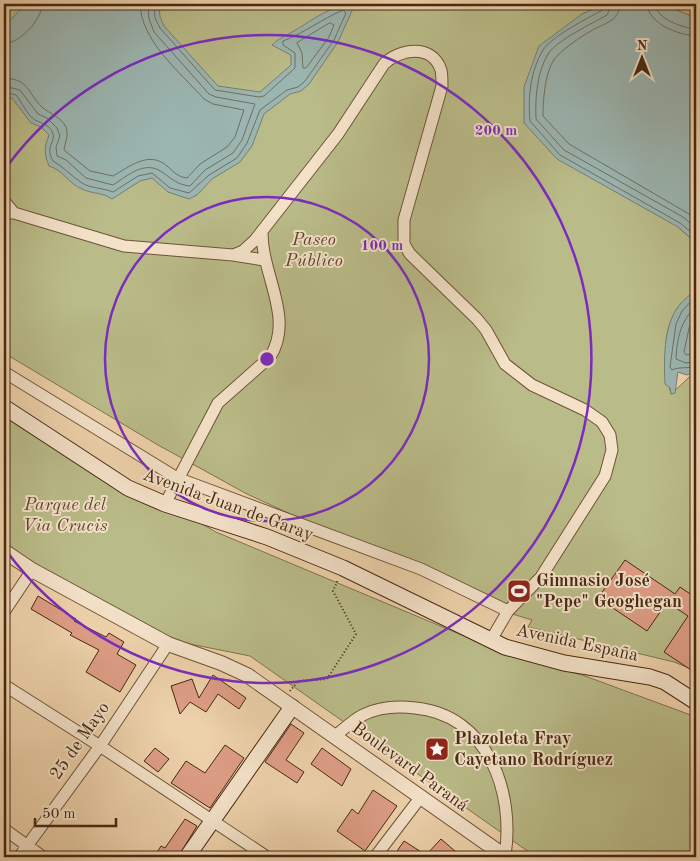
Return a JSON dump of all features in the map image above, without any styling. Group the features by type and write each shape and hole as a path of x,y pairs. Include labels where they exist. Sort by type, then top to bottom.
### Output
{"main road":[{"name":"Avenida Juan de Garay","path":"4,407 128,488 165,504 267,537 370,580"},
{"name":"Avenida España","path":"370,580 491,640 535,656 650,677 665,682 696,702"},
{"path":"187,857 212,822 287,704"}],"street":[{"path":"233,255 243,251 262,231 338,134 375,76 390,58 408,51 418,51 437,63 441,70 442,86 404,220 404,244 410,254 482,324 505,364 532,385 585,410 602,422 610,435 612,450 605,476 541,577 508,611 491,640"},
{"path":"4,201 9,213 124,246 233,255 264,260"},
{"path":"165,504 218,403 270,357 276,348 279,335 279,310 264,260 262,231"},
{"path":"4,372 177,478 421,569 508,611"},
{"name":"Boulevard Paraná","path":"4,552 32,570 168,644 236,669 335,736 505,857"},
{"path":"4,612 32,570"},
{"name":"25 de Mayo","path":"19,857 100,746 168,644"},
{"path":"4,685 268,857"},
{"path":"335,736 363,715 381,709 403,707 426,709 460,723 478,739 489,754 501,783 508,816 505,857"},
{"path":"376,857 420,798"},
{"path":"4,829 43,857"}],"path":[{"path":"287,704 298,681 327,679 356,634 333,591 343,568"}],"green space":[{"name":"Paseo Público","path":"4,4 606,4 582,14 678,227 695,242 696,247 697,271 695,288 692,294 678,308 669,327 666,338 666,361 671,394 696,371 696,671 674,662 528,627 532,620 499,610 247,494 158,445 4,353"},
{"path":"661,4 696,4 696,18"},
{"name":"Parque del Via Crucis","path":"4,401 99,465 216,532 500,651 585,676 696,717 696,857 536,857 250,656 170,640 4,547"}],"water":[{"path":"25,4 159,4 160,17 164,26 218,86 260,92 291,65 291,55 272,45 279,39 330,10 355,4 338,42 309,84 301,91 290,94 264,114 252,146 240,162 212,179 197,195 189,199 168,192 152,178 140,181 112,199 77,187 49,166 45,150 49,135 41,127 31,123 12,98 6,98 4,94 4,27"},
{"path":"606,4 661,4 696,18 696,251 695,242 678,227 557,159 524,123 524,87 539,46 582,14"},
{"path":"696,275 696,371 687,375 678,372 675,393 671,394 670,388 665,384 665,355 669,324 678,307 692,292"}],"building":[{"path":"625,560 675,594 680,587 696,598 691,608 693,609 696,605 696,662 691,670 664,652 688,616 667,602 647,631 598,598"},
{"path":"38,596 76,619 74,621 106,637 109,633 124,642 117,654 136,665 120,692 86,672 99,650 70,635 72,633 31,609"},
{"path":"213,675 246,698 239,709 218,694 206,712 190,702 180,714 171,686 192,679 199,698"},
{"path":"291,724 304,733 286,760 304,772 297,783 265,762"},
{"path":"225,745 244,758 210,808 171,783 186,761 205,773"},
{"path":"155,748 169,759 158,772 144,761"},
{"path":"322,748 351,769 342,786 311,764"},
{"path":"373,790 397,806 365,851 337,831 352,809 358,814"},
{"path":"185,819 197,826 178,857 154,857 161,846 165,848"},
{"path":"441,839 462,857 393,857 404,841 426,855"}],"place":[{"name":"Gimnasio José \"Pepe\" Geoghegan","path":"519,591"},
{"name":"Plazoleta Fray Cayetano Rodríguez","path":"437,749"}]}
